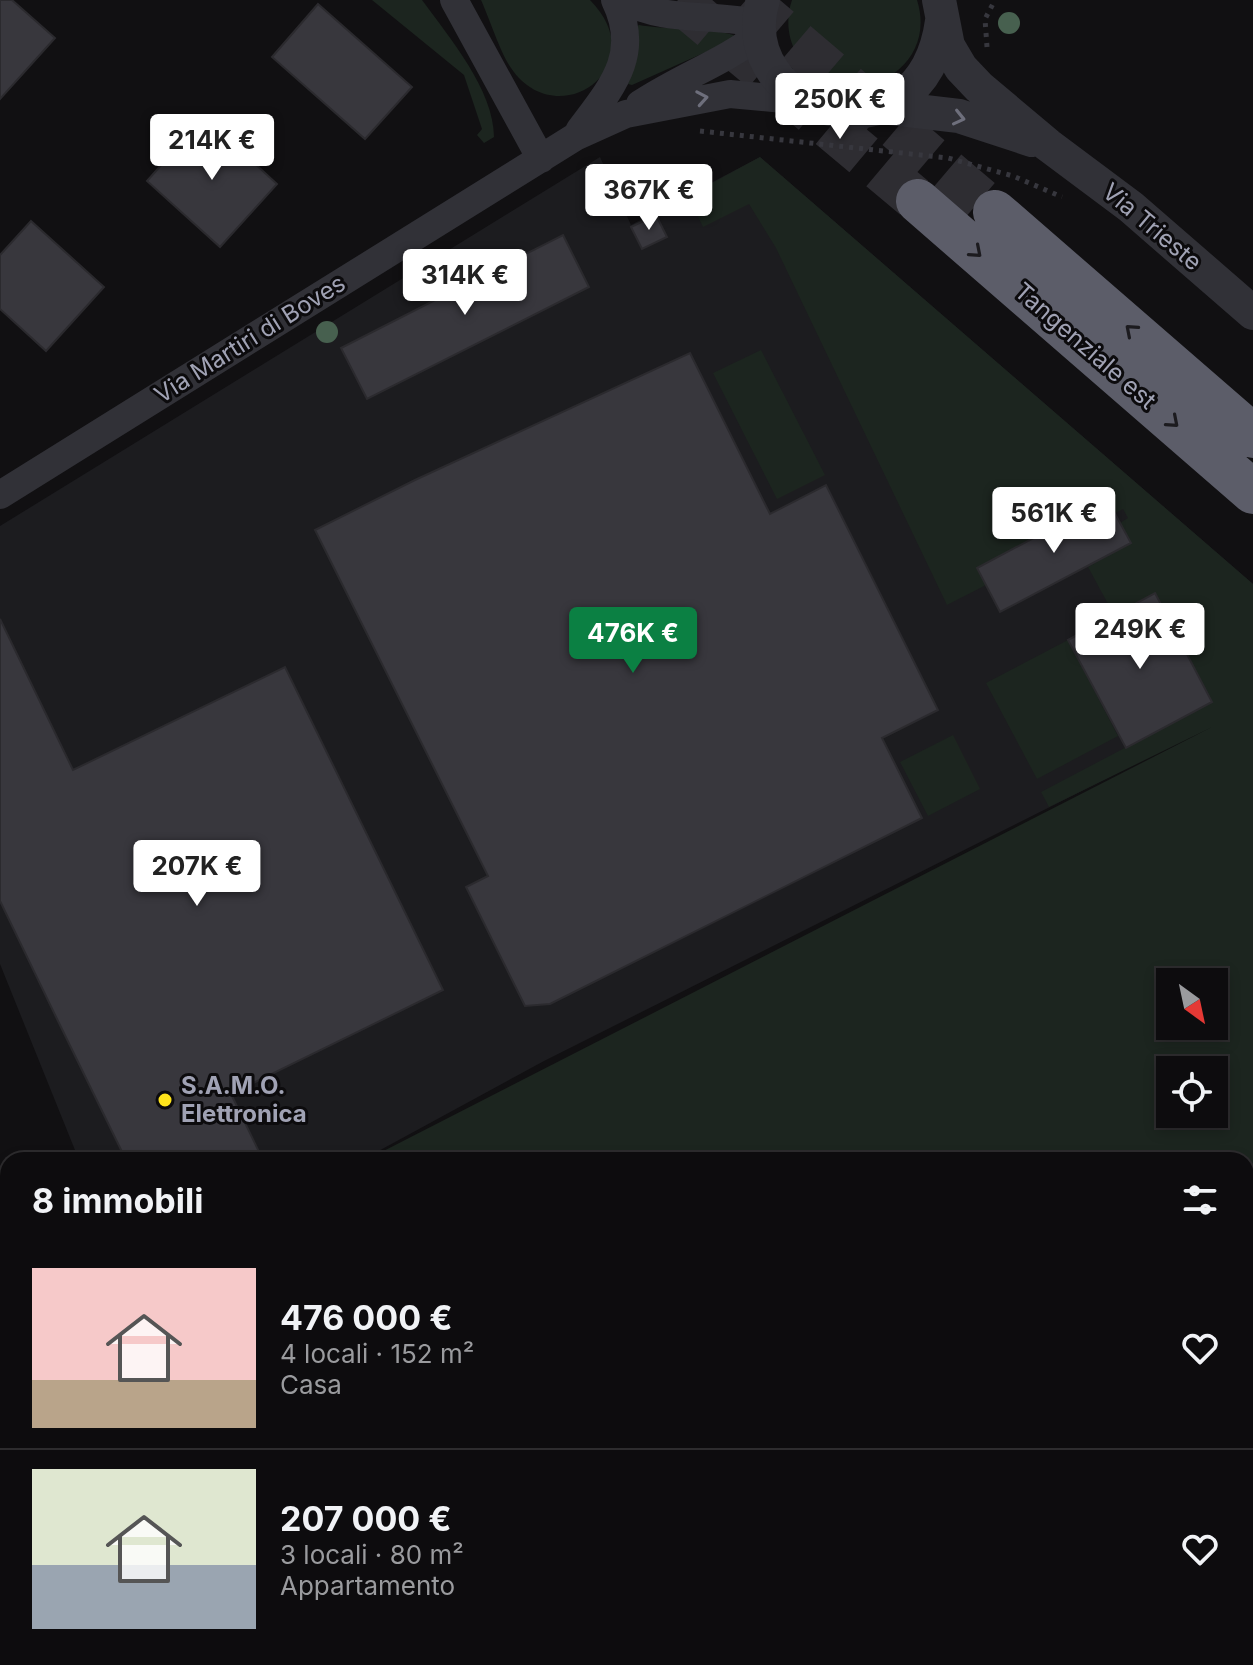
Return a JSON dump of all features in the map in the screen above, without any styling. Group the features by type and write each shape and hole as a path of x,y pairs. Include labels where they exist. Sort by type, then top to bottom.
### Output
{"highway":[{"name":"Tangenziale est","path":"918,201 1253,492"},
{"name":"Tangenziale est","path":"995,212 1253,436"}],"street":[{"path":"454,0 541,159"},
{"name":"Via Martiri di Boves","path":"575,137 610,90 625,56 625,20 615,0"},
{"path":"624,0 646,10 671,15 761,19"},
{"name":"Via Trieste","path":"761,19 768,60 783,83 804,101 829,110 856,113 882,107 907,94 926,73 938,48 941,6"},
{"name":"Via Trieste","path":"941,6 948,46 961,68 979,87 1048,145 1131,207 1253,313"},
{"name":"Via Martiri di Boves","path":"0,495 575,137 626,114 661,90 728,58 761,19"},
{"name":"Via Martiri di Boves","path":"626,114 730,94 804,101"},
{"name":"Via Trieste","path":"882,107 959,116 1048,145"}],"path":[{"path":"988,54 985,19 995,0"},
{"path":"695,131 722,131 948,158 1013,176 1065,199"}],"shaded area":[{"path":"372,0 422,0 457,47 478,83 487,101 494,137 484,143 477,135 482,129 464,75"},
{"path":"481,0 590,0 607,25 612,48 606,69 592,85 574,94 552,95 530,87 507,61"},
{"path":"792,0 917,0 920,27 914,50 901,68 882,80 860,86 837,84 815,74 797,54 788,27"},
{"path":"636,27 735,36 632,85 628,84 637,58"},
{"path":"600,157 631,225 760,157 1253,584 1253,705 544,1061 377,1152 76,1152 0,964 0,526"},
{"path":"760,157 1253,584 1253,1152 382,1152 1212,727 1049,807 1041,792 1212,702 1155,594 1114,615 1088,567 1130,543 1120,523 1128,518 1123,509 1115,513 1107,499 978,567 986,585 947,605 776,248 749,204 703,227 688,196"},
{"path":"761,350 825,475 777,499 713,373"},
{"path":"1068,640 1118,736 1037,779 986,683"},
{"path":"953,735 980,789 928,816 900,762"}],"building":[{"path":"0,0 12,0 55,38 0,99"},
{"path":"318,4 412,87 365,139 272,57"},
{"path":"204,117 277,184 220,247 147,181"},
{"path":"656,215 667,237 642,249 631,227"},
{"path":"31,221 104,287 46,351 0,309 0,255"},
{"path":"563,235 589,287 367,399 341,348"},
{"path":"690,353 770,514 826,485 938,710 882,738 922,818 550,1004 525,1006 466,887 488,876 315,530 415,480"},
{"path":"1107,499 1131,543 1000,612 977,568"},
{"path":"1155,593 1212,702 1126,748 1068,640"},
{"path":"0,619 73,770 285,667 443,990 231,1094 259,1152 122,1152 0,901"}],"tunnel":[{"path":"678,0 918,201"},
{"path":"746,0 995,212"}],"place":[{"name":"S.A.M.O. Elettronica","path":"165,1100"}]}
